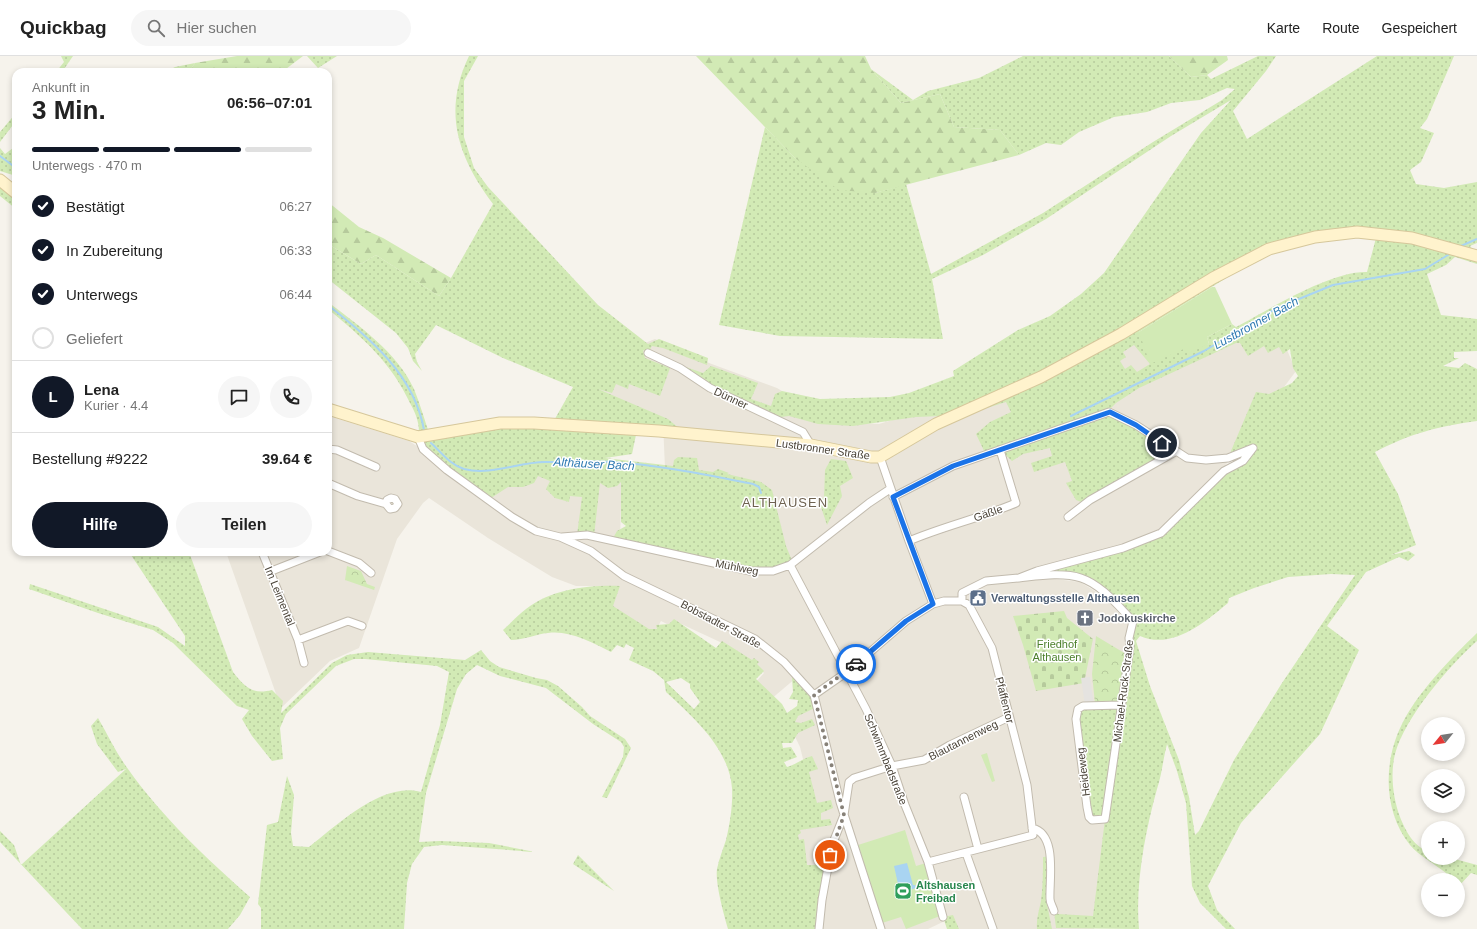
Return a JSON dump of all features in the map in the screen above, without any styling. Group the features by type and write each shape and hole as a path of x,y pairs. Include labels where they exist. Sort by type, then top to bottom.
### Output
{"street":[{"path":"0,180 12,190"},
{"name":"Lustbronner Straße","path":"418,437 479,426 515,422 659,431 811,446 871,457 880,457 936,424 1041,377 1121,334 1213,278 1269,249 1315,237 1357,232 1412,238 1477,256"},
{"name":"Dünner","path":"648,353 680,368 710,388 802,432 811,446"},
{"path":"332,410 418,437"},
{"path":"893,497 953,466 1110,412 1136,425 1175,452 1090,500 1068,517"},
{"name":"Bobstadter Straße","path":"418,437 424,449 458,480 536,531 560,537 591,551 624,576 718,620 754,640 784,662 814,695 844,815 881,929"},
{"name":"Michael-Ruck-Straße","path":"1019,578 1037,571 1123,548 1161,533 1224,471 1243,461 1253,448 1228,458 1206,460 1186,458 1175,452"},
{"path":"332,449 337,450 376,467"},
{"name":"Gäßle","path":"908,541 935,530 986,515 1016,502 1000,450"},
{"path":"880,457 908,541 933,604"},
{"path":"332,485 358,496 386,504"},
{"name":"Mühlweg","path":"560,537 587,535 757,572 773,571 790,565 890,489"},
{"path":"332,553 359,563 371,573"},
{"name":"Im Leimental","path":"263,556 298,640 304,662"},
{"path":"269,572 310,556"},
{"name":"Schwimmbadstraße","path":"790,565 866,709 892,766 905,805 928,862 943,917"},
{"name":"Michael-Ruck-Straße","path":"962,601 962,592 986,581 1058,575 1081,578 1105,593 1133,622 1105,819"},
{"path":"814,695 847,672 906,621 933,604 944,601 962,601"},
{"name":"Pfaffentor","path":"962,601 969,605 992,648 1027,785 1032,832"},
{"name":"Im Leimental","path":"298,640 348,621 362,626"},
{"name":"Heideweg","path":"1105,819 1092,820 1089,817 1076,719 1078,709 1083,706 1121,705"},
{"name":"Blautannenweg","path":"844,815 849,782 854,778 892,766 924,760 950,744 1009,717"},
{"path":"964,797 978,849"},
{"path":"819,929 822,900 832,846 844,815"},
{"path":"928,862 966,853 1032,832 1037,829 1045,840 1051,856 1050,900 1054,911"},
{"path":"966,853 992,929"}],"shaded area":[{"path":"1273,317 1296,371 1221,471 1162,530 1122,545 1043,566 1047,578 1080,582 1103,596 1131,626 1094,929 951,929 947,920 928,929 821,929 792,820 817,815 800,747 785,716 810,704 796,678 770,700 754,684 764,673 742,655 720,642 677,622 673,627 661,621 655,632 608,609 619,586 576,586 552,577 488,538 429,498 423,503 397,539 359,648 330,661 281,708 227,556 332,556 332,417 409,441 462,475 622,469 620,541 773,498 762,483 665,468 663,423 563,376 655,339 709,363 777,388 782,391 779,406 823,421 879,424 919,412 1134,332 1163,373"},
{"path":"1090,677 1094,706 1085,706 1081,678"}],"green space":[{"path":"61,56 73,56 65,68 59,68 64,62"},
{"path":"237,56 303,56 287,68 192,68 195,63"},
{"path":"307,56 337,56 318,68"},
{"path":"469,56 478,56 464,81 464,137 474,168 488,187 598,305 648,344 659,339 708,358 707,365 663,348 652,346 648,353 643,350 645,358 670,368 660,396 629,384 628,389 616,384 612,393 598,389 668,419 686,434 637,430 632,454 605,458 673,466 674,460 678,457 697,458 699,470 713,472 718,469 729,473 727,474 761,482 772,490 786,546 793,563 764,572 612,540 617,531 626,526 621,522 621,482 617,486 608,488 600,483 594,536 577,535 582,497 570,496 569,502 555,498 546,489 550,481 538,476 534,483 523,487 508,487 488,500 435,460 418,437 419,429 416,416 395,376 376,352 332,313 332,305 376,341 398,363 414,389 430,436 452,432 552,424 573,387 503,358 436,325 415,354 422,371 413,361 408,348 396,333 332,282 332,246 361,264 376,255 439,296 451,278 493,204 471,169 463,151 458,133 456,96"},
{"path":"696,56 865,56 871,69 901,103 940,94 954,127 1000,130 1019,155 875,193 839,190 795,158"},
{"path":"1023,56 1169,56 1191,77 1207,75 1211,79 1258,56 1276,56 1266,71 1233,111 1247,139 1377,56 1454,56 1427,119 1420,128 1434,133 1421,162 1410,170 1416,184 1444,188 1477,182 1477,243 1470,246 1477,255 1477,264 1455,257 1446,265 1427,274 1441,315 1477,319 1477,351 1454,352 1454,358 1459,358 1443,366 1459,368 1465,363 1477,369 1477,421 1450,425 1424,432 1400,440 1375,452 1398,494 1416,545 1391,555 1409,551 1415,555 1408,561 1399,557 1366,572 1327,626 1359,650 1320,734 1241,823 1208,886 1217,910 1235,929 1226,929 1200,903 1192,886 1186,803 1177,771 1167,744 1142,859 1138,895 1139,929 1056,928 1054,911 1058,914 1093,916 1105,819 1092,820 1078,709 1121,705 1133,622 1095,585 1080,578 1057,573 1048,568 1161,533 1205,491 1248,454 1228,458 1256,392 1269,394 1292,383 1298,376 1293,368 1290,349 1283,354 1279,347 1268,353 1264,346 1248,356 1240,343 1236,343 1139,388 1116,403 1106,413 1109,412 1175,452 1084,503 1076,500 1066,483 1072,481 1065,462 1034,472 1031,463 1052,456 1050,448 1023,454 1012,461 1000,450 986,455 976,434 990,422 1011,412 1006,402 936,424 940,416 916,417 853,426 818,424 789,416 772,418 710,388 680,368 686,367 703,373 711,366 758,383 751,399 771,406 775,394 782,391 820,399 890,397 909,393 954,376 953,371 1018,330 1050,316 1081,294 1104,273 1201,133 1231,100 1171,136 1046,219 983,255 932,279 943,339 780,336 719,325 765,127 795,158 875,193 906,184 931,274 1043,213 1153,142 1222,100 1235,89 1227,88 1200,100 1171,103 1147,112 1114,117 1079,132 1061,145 1046,143 1019,155 1000,130 954,127 940,94 901,103 871,69 913,100 928,91 979,78","holes":["1355,237 1376,238 1367,272 1352,273 1318,284 1300,292 1236,327 1232,324 1207,337 1209,344 1186,348 1139,332 1257,259 1290,246","1134,345 1150,364 1137,372 1131,365 1125,369 1120,361 1126,357 1123,352","1331,574 1355,575 1282,683 1234,760 1199,831 1195,835 1189,797 1179,760 1150,686 1136,641 1140,636 1164,640 1176,637 1209,619 1228,603 1229,598 1288,577"]},
{"path":"1169,56 1227,56 1228,60 1207,75 1191,77"},
{"path":"195,63 192,68 173,68"},
{"path":"12,118 12,126 0,142 0,132"},
{"path":"0,148 5,154 12,149 12,175 0,171"},
{"path":"0,177 12,182 12,206 0,196"},
{"path":"332,205 359,227 383,238 451,278 439,296 376,255 361,264 332,246"},
{"path":"1212,287 1215,287 1232,324 1207,337 1209,344 1189,353 1186,348 1150,364 1139,332"},
{"path":"831,459 846,461 853,478 840,486 842,496 827,525 819,501 824,497 825,470"},
{"path":"132,556 190,556 233,672 245,686 259,691 272,690 283,701 281,713 332,663 347,655 368,652 465,660 481,650 490,661 499,667 547,680 558,686 590,716 625,739 631,748 607,798 602,797 623,757 624,747 621,742 593,724 546,688 500,676 477,665 466,674 457,689 426,793 419,842 440,841 489,843 535,852 442,845 424,847 412,864 407,883 404,929 261,929 261,908 258,904 267,825 278,822 287,776 294,795 291,833 293,846 309,847 347,817 376,799 391,793 406,790 421,792 440,725 449,672 437,666 365,659 354,659 336,666 286,714 280,728 283,759 272,761 252,736 242,719 249,710 237,706 173,643 153,630 29,589 30,584 158,627 185,646 185,636"},
{"path":"347,566 361,571 367,584 375,587 374,590 345,580"},
{"path":"595,586 620,586 613,606 649,629 657,629 656,625 669,624 674,619 716,648 722,641 752,660 754,658 759,662 757,664 764,671 756,679 782,704 787,713 797,706 798,700 789,699 793,692 792,678 795,675 814,695 817,707 798,716 795,722 801,723 812,719 815,725 798,733 792,743 782,743 783,748 791,747 797,757 784,762 787,767 812,756 818,769 809,772 817,803 831,800 833,808 821,813 821,820 830,819 832,825 800,830 801,833 798,835 799,840 804,839 807,865 828,865 819,929 728,929 720,899 717,882 717,869 726,840 731,814 732,788 729,773 717,747 708,734 666,692 664,680 653,671 629,660 634,648 626,644 624,648 617,645 611,652 581,638 565,633 543,634 511,640 503,630 526,609 547,597 571,590","holes":["681,678 690,684 690,688 700,702 694,709 666,682"]},
{"name":"Friedhof Althausen","path":"1064,611 1067,618 1093,639 1084,683 1036,691 1013,616"},
{"path":"1477,633 1477,641 1441,678 1408,724 1400,740 1393,762 1394,794 1400,817 1407,832 1414,842 1421,848 1421,855 1410,845 1401,832 1395,817 1389,786 1391,754 1402,724 1409,712 1426,688"},
{"path":"1096,636 1126,654 1120,704 1095,704 1092,674"},
{"path":"98,718 124,763 155,804 201,852 250,897 240,915 228,929 82,929 21,865 126,769 118,772 97,744 91,726"},
{"path":"987,753 995,781 992,782 981,755"},
{"name":"Altshausen Freibad","path":"905,830 916,866 926,863 940,916 906,929 901,917 882,923 858,845"},
{"path":"0,831 14,845 21,864 0,842"},
{"path":"578,855 614,891 573,864"},
{"path":"1051,856 1050,900 1047,904 1052,929 1037,929 1037,918 1042,890 1043,857"},
{"path":"1465,862 1477,865 1477,875 1471,873 1465,880 1465,873 1446,873 1435,865 1465,865"},
{"path":"953,915 959,929 947,929 943,917"}],"water":[{"path":"907,863 913,885 915,885 916,888 900,893 894,866"}],"waterway":[{"name":"Althäuser Bach","path":"0,156 12,165"},
{"name":"Lustbronner Bach","path":"1461,246 1477,239"},
{"name":"Lustbronner Bach","path":"1071,416 1204,351 1277,308 1333,285 1425,269 1448,255"},
{"name":"Althäuser Bach","path":"332,308 359,331 388,359 411,392 419,410 424,430"},
{"name":"Althäuser Bach","path":"431,443 454,465 474,471 494,470 545,462 630,463 753,484 759,487 761,493"}],"way so far":[{"path":"830,855 844,815 814,695 856,664"}],"place":[{"name":"Verwaltungsstelle Althausen","path":"978,598"},
{"name":"Jodokuskirche","path":"1085,618"},
{"name":"Altshausen Freibad","path":"903,891"}],"district":[{"name":"ALTHAUSEN","path":"785,502"}],"route":[{"path":"856,664 906,621 933,604 908,541 893,497 953,466 1091,420 1110,412 1136,425 1162,443"}]}
